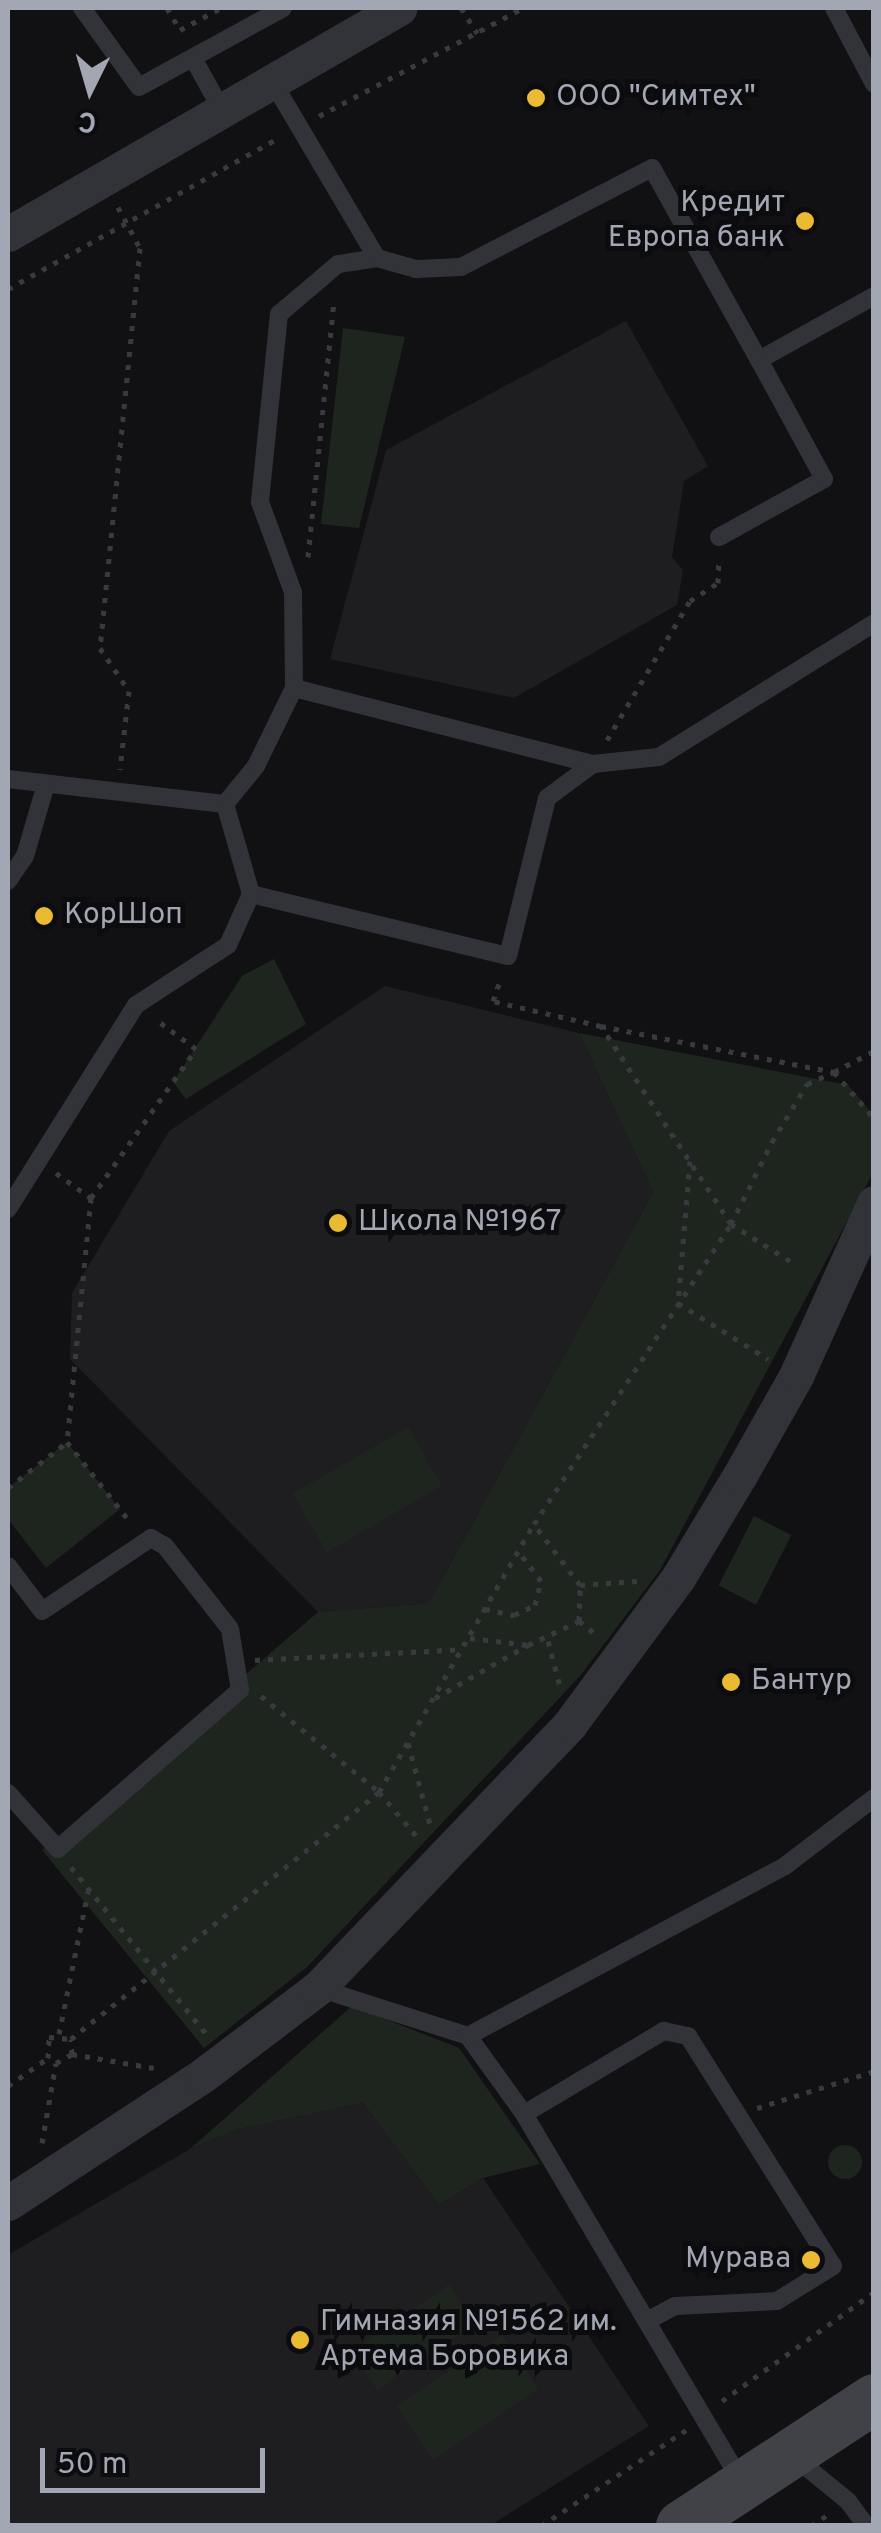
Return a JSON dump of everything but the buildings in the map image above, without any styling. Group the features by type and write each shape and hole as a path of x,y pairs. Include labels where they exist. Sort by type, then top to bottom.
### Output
{"main road":[{"path":"681,2526 874,2399"}],"street":[{"path":"8,234 220,107 399,8"},
{"path":"21,2195 213,2067 318,1988 442,1866 570,1724 678,1578 796,1376 874,1203"}],"lane":[{"path":"82,8 139,87 283,8"},
{"path":"834,8 874,84"},
{"path":"193,58 220,107"},
{"path":"271,79 377,258"},
{"path":"225,804 256,766 294,688 293,592 260,502 279,314 338,264 377,258 416,269 461,266 652,168 824,479 719,537"},
{"path":"760,360 874,296"},
{"path":"294,688 593,764 659,757 874,623"},
{"path":"252,894 508,956 548,798 593,764"},
{"path":"8,780 225,804"},
{"path":"8,881 25,856 46,784"},
{"path":"8,1210 41,1164 136,1005 228,945 252,894 225,804"},
{"path":"8,1566 42,1610 144,1542 166,1546 240,1654 240,1690 58,1849 8,1793"},
{"path":"468,2036 785,1866 874,1798"},
{"path":"318,1988 468,2036 524,2114 743,2485"},
{"path":"524,2114 664,2031 688,2036 734,2115 833,2266 778,2301 675,2306 648,2321"},
{"path":"790,2454 848,2501 866,2526"}],"path":[{"path":"167,8 180,30 221,8"},
{"path":"461,8 477,33"},
{"path":"8,290 299,126 524,8"},
{"path":"102,180 140,248 100,648 129,691 118,792"},
{"path":"293,592 307,563 338,264"},
{"path":"593,764 690,601 718,583 719,537"},
{"path":"508,956 493,1001 834,1072 874,1118"},
{"path":"136,1005 196,1049 91,1198 68,1442 144,1542"},
{"path":"601,1026 731,1224 790,1261"},
{"path":"71,2039 379,1792 534,1524 731,1224 807,1084 874,1051"},
{"path":"678,1303 690,1161"},
{"path":"41,1164 91,1198"},
{"path":"678,1303 796,1376"},
{"path":"8,1488 68,1442"},
{"path":"432,1700 528,1645 579,1622 580,1586 534,1524"},
{"path":"486,1609 514,1615 535,1605 541,1582 518,1551"},
{"path":"580,1586 678,1578"},
{"path":"469,1637 528,1645"},
{"path":"442,1866 379,1792 242,1680 240,1654 462,1649"},
{"path":"407,1741 442,1866"},
{"path":"58,1849 156,1970 213,2067"},
{"path":"59,2034 88,1890"},
{"path":"48,2058 49,2037 59,2034 71,2039"},
{"path":"71,2039 72,2054"},
{"path":"21,2195 56,2063 72,2054 213,2067"},
{"path":"48,2058 56,2063"},
{"path":"8,2086 48,2058"},
{"path":"734,2115 874,2071"}],"shaded area":[{"path":"626,321 708,466 684,481 672,557 683,570 677,605 514,698 330,659 386,450"},
{"path":"343,328 405,337 359,528 321,524"},
{"path":"274,959 306,1024 186,1099 173,1082 242,976"},
{"path":"385,986 579,1033 653,1192 429,1603 318,1612 70,1359 72,1293 169,1131"},
{"path":"579,1033 848,1085 873,1114 873,1173 660,1570 580,1676 307,1967 204,2048 42,1850 318,1612 429,1603 653,1192"},
{"path":"408,1427 442,1486 327,1552 293,1494"},
{"path":"67,1442 120,1509 46,1568 8,1519 8,1488"},
{"path":"754,1516 791,1535 756,1605 719,1585"},
{"path":"352,2006 459,2048 540,2164 483,2178 439,2205 363,2103 239,2129 190,2149"},
{"name":"Гимназия №1562 им. Артема Боровика","path":"363,2103 439,2205 483,2178 649,2426 491,2525 8,2525 8,2255 190,2149 239,2129"},
{"path":"845,2145 857,2150 862,2162 857,2174 845,2179 833,2174 828,2162 833,2150"},
{"path":"449,2285 475,2324 377,2390 351,2351"},
{"path":"502,2335 538,2389 433,2460 397,2406"}],"place":[{"name":"ООО \"Симтех\"","path":"536,98"},
{"name":"Кредит Европа банк","path":"805,221"},
{"name":"КорШоп","path":"44,916"},
{"name":"Школа №1967","path":"338,1223"},
{"name":"Бантур","path":"731,1682"},
{"name":"Мурава","path":"811,2260"},
{"name":"Гимназия №1562 им. Артема Боровика","path":"300,2340"}]}
